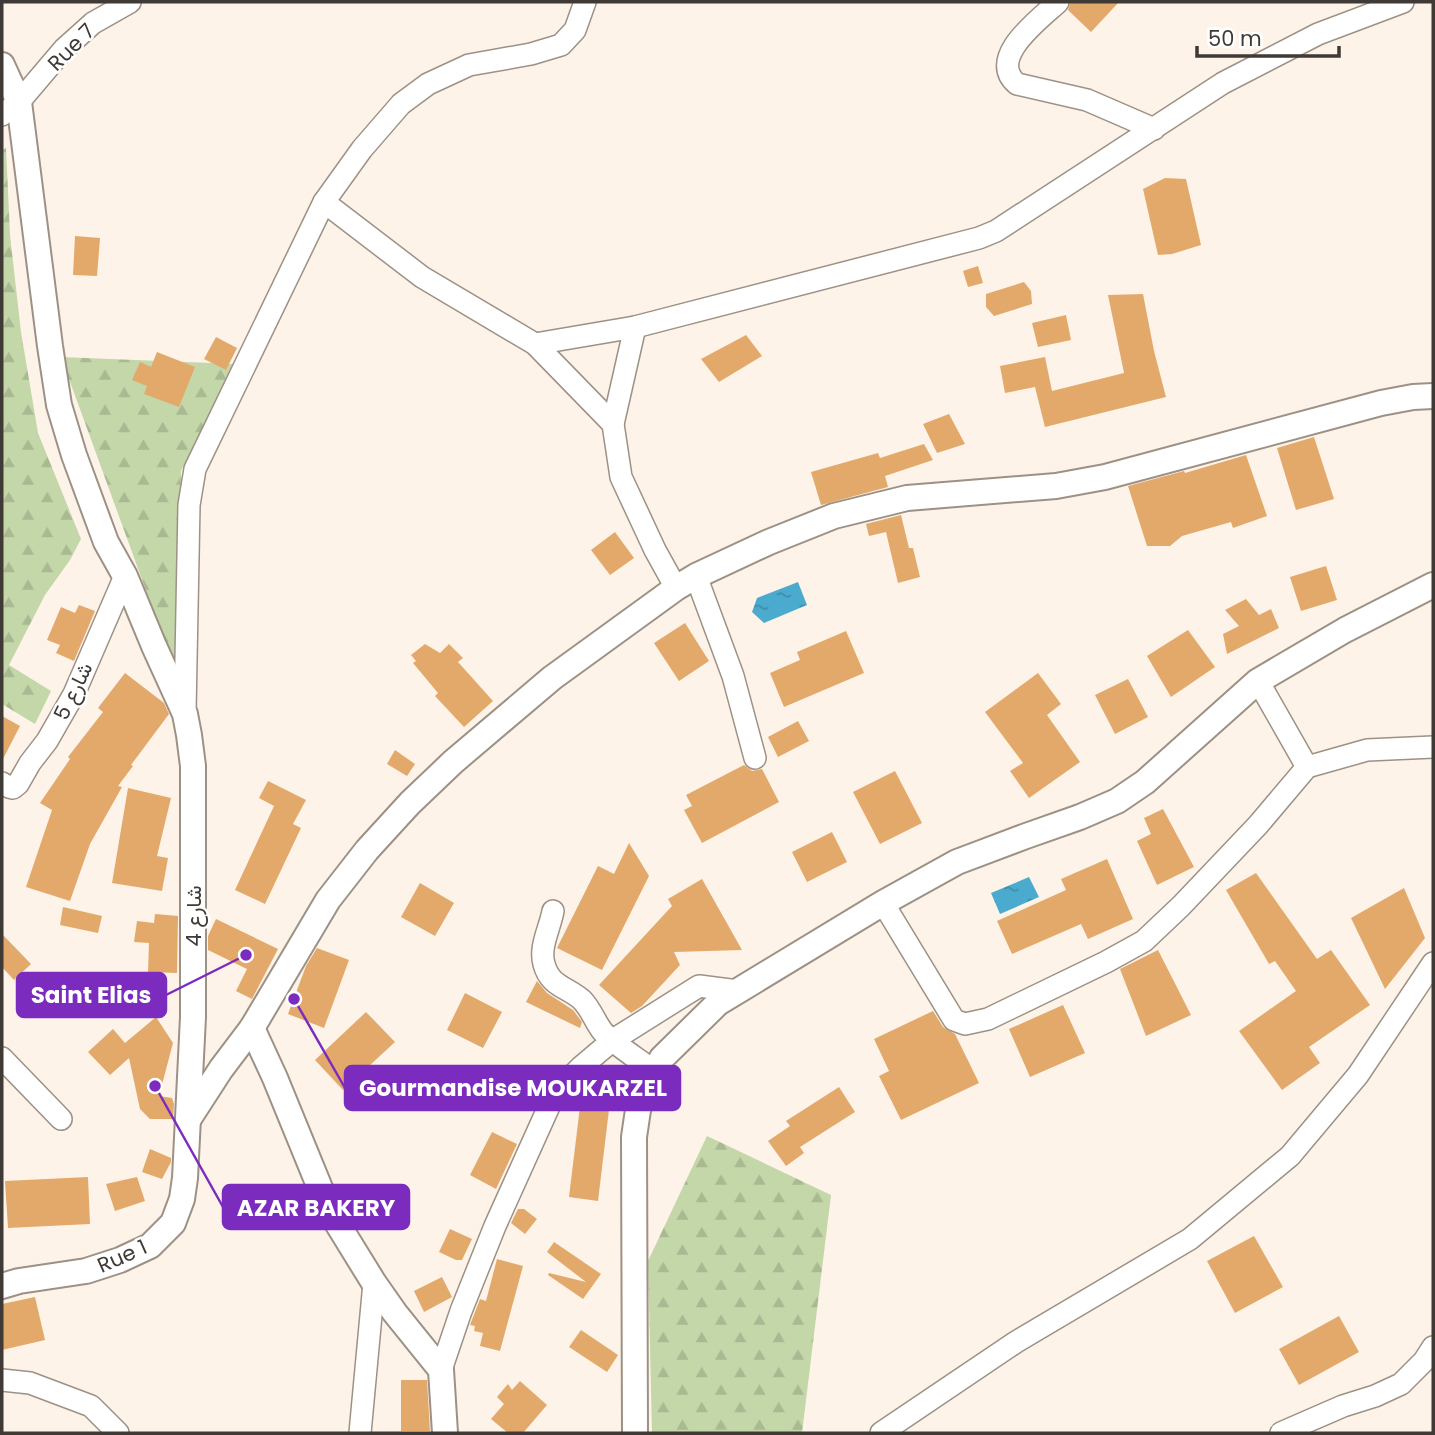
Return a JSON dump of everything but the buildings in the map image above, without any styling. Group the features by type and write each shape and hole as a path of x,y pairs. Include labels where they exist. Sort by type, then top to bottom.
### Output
{"street":[{"name":"Rue 7","path":"10,108 64,49 93,23 130,2"},
{"path":"184,714 189,505 195,469 324,202 362,149 401,104 428,84 469,65 531,54 561,45 575,30 585,2"},
{"path":"1058,2 1017,41 1007,61 1011,78 1017,84 1087,100 1154,129"},
{"path":"535,344 635,327 988,235 1010,224 1223,83 1318,34 1403,2"},
{"name":"شارع 4","path":"2,65 59,405 106,542 125,576 184,714 193,766 192,1017 188,1119"},
{"path":"324,202 422,277 535,344 613,424"},
{"path":"635,327 613,424 621,477 655,550 686,582 733,676 755,758"},
{"path":"188,1119 252,1028 328,900 367,850 410,803 453,762 552,678 686,582 769,542 834,516 907,498 1056,486 1105,478 1381,403 1433,396"},
{"name":"شارع 5","path":"2,783 13,788 18,785 47,741 74,694 125,576"},
{"path":"635,1433 634,1137 638,1110 645,1090 662,1058 671,1048 718,1003 883,903 957,862 1117,801 1145,782 1258,681 1345,630 1433,585"},
{"path":"1258,681 1307,767"},
{"path":"883,903 954,1020 965,1024 988,1019 1144,941 1248,835 1307,767 1367,750 1433,747"},
{"path":"553,911 545,940 544,964 552,982 582,1000 604,1033 655,1072"},
{"path":"881,1433 1016,1342 1190,1239 1290,1156 1358,1075 1433,963"},
{"path":"445,1432 441,1370 495,1226 555,1093 613,1041 699,986 738,991"},
{"path":"252,1028 329,1210 374,1283 441,1370"},
{"path":"2,1058 61,1119"},
{"name":"Rue 1","path":"2,1286 19,1281 86,1272 150,1246 173,1223 182,1199 188,1119"},
{"path":"360,1433 374,1283"},
{"path":"1281,1433 1401,1384 1424,1361 1433,1347"},
{"path":"2,1380 30,1383 91,1406 118,1433"}],"green space":[{"path":"6,148 10,235 21,332 38,433 81,539 70,560 45,595 9,665 51,691 35,724 2,704 2,150"},
{"path":"61,357 235,364 181,471 176,673"},
{"path":"707,1136 831,1195 802,1433 652,1433 648,1261"}],"water":[{"path":"798,582 807,605 764,623 752,612 757,598"},
{"path":"1029,877 1039,897 1000,914 991,893"}],"place":[{"name":"Saint Elias","path":"246,955"},
{"name":"Gourmandise MOUKARZEL","path":"294,999"},
{"name":"AZAR BAKERY","path":"155,1086"}]}
